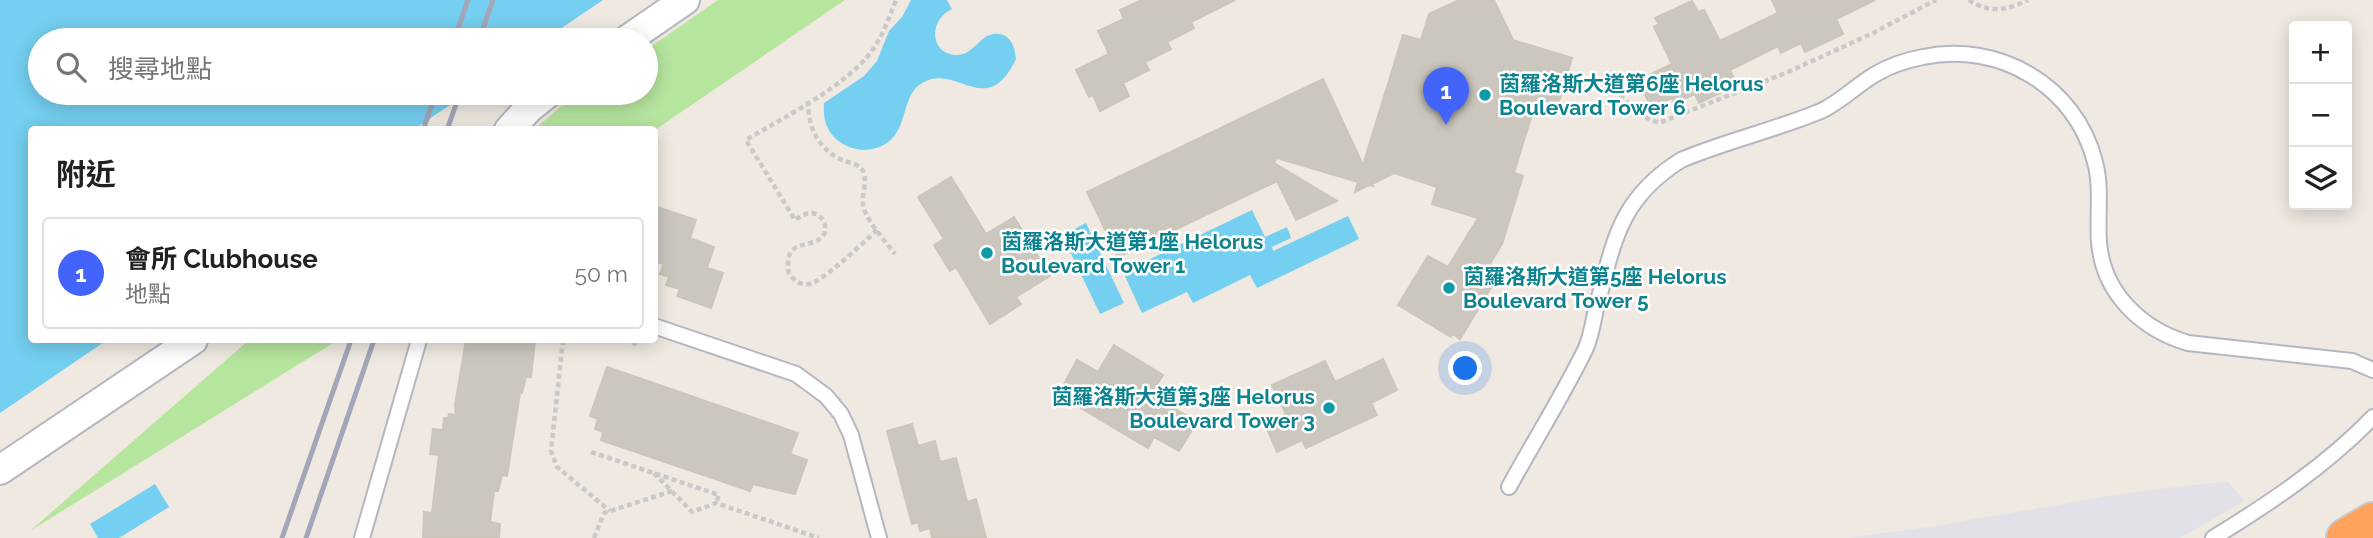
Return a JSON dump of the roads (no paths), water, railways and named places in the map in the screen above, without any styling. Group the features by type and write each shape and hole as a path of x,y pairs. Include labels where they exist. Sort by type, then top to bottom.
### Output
{"highway":[{"path":"2346,538 2373,522"}],"street":[{"path":"644,28 685,0"},
{"path":"513,126 533,105"},
{"path":"0,470 189,343"}],"lane":[{"path":"1508,486 1586,348 1621,221 1645,187 1660,173 1681,160 1823,110 1873,76 1898,64 1950,53 2002,61 2026,71 2064,102 2089,141 2096,164 2099,187 2099,244 2104,264 2123,302 2152,328 2188,343 2352,361 2373,370"},
{"path":"658,327 796,374 826,396 841,414 851,435 879,538"},
{"path":"362,538 418,343"},
{"path":"2213,538 2257,511 2347,444 2373,417"}],"water":[{"path":"0,0 603,0 562,28 28,28 28,105 450,105 418,126 28,126 28,343 103,343 0,413"},
{"path":"911,0 947,0 952,9 939,21 935,36 941,49 947,53 963,54 987,36 999,34 1010,40 1016,59 1005,77 994,86 972,87 937,78 924,82 915,89 898,131 891,140 880,147 864,150 848,147 838,141 829,130 824,117 824,103 864,76 877,61 889,31 902,17"},
{"path":"1252,210 1265,237 1287,227 1291,238 1272,247 1273,251 1348,216 1359,239 1257,288 1250,275 1193,303 1187,292 1142,313 1123,272"},
{"path":"1086,223 1124,303 1100,314 1062,235"},
{"path":"155,484 169,507 119,538 98,538 90,524"}],"railway":[{"path":"458,28 468,0"},
{"path":"483,28 493,0"},
{"path":"424,126 432,105"},
{"path":"448,126 456,105"},
{"path":"282,538 350,343"},
{"path":"306,538 373,343"}],"place":[{"name":"茵羅洛斯大道第6座 Helorus Boulevard Tower 6","path":"1485,95"},
{"name":"會所 Clubhouse","path":"1446,125"},
{"name":"茵羅洛斯大道第1座 Helorus Boulevard Tower 1","path":"987,253"},
{"name":"茵羅洛斯大道第5座 Helorus Boulevard Tower 5","path":"1449,288"},
{"name":"茵羅洛斯大道第3座 Helorus Boulevard Tower 3","path":"1329,408"}]}
